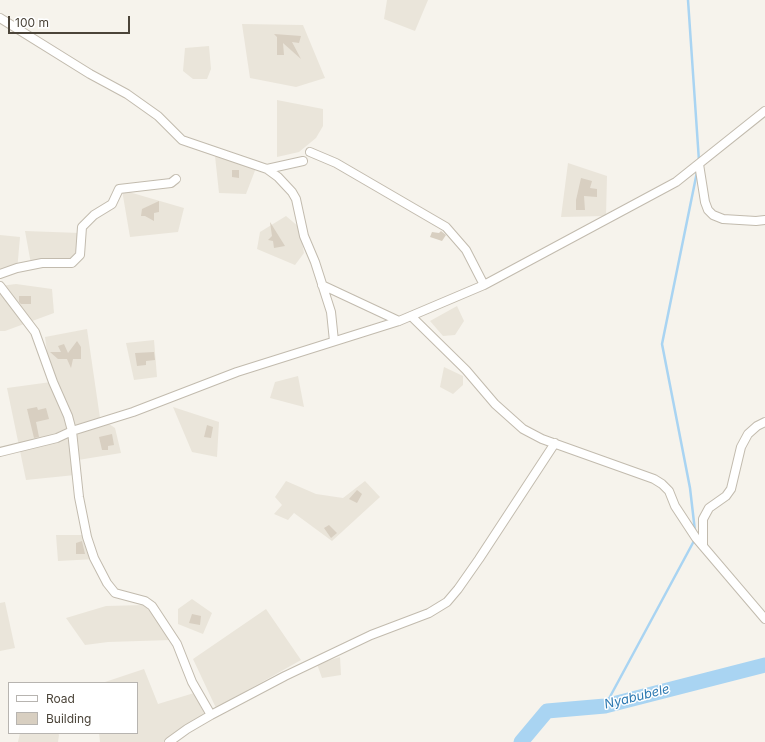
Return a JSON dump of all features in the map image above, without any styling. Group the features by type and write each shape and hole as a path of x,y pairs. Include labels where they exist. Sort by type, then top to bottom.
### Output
{"street":[{"path":"0,18 90,74 128,94 158,116 182,140 267,169 278,177 292,192 296,199 304,236 316,262 333,323 334,341"},
{"path":"0,452 41,443 72,431 133,412 237,372 399,321 484,285 676,182 765,111"},
{"path":"310,152 336,163 446,227 466,250 484,285"},
{"path":"267,169 303,161"},
{"path":"699,164 705,202 708,210 714,215 723,219 756,221 765,220"},
{"path":"0,274 17,268 42,263 72,263 80,255 82,227 94,215 112,204 119,189 171,183 176,179"},
{"path":"322,285 399,321"},
{"path":"0,286 35,332 72,431 79,497 87,537 94,558 114,593 145,601 152,606 177,644 192,682 211,715"},
{"path":"411,316 466,370 512,421 531,434 654,479 662,484 669,491 676,506 703,546 765,619"},
{"path":"703,546 703,519 709,508 726,496 731,488 741,447 748,434 757,426 765,422"},
{"path":"170,742 187,729 211,715 285,676 371,635 429,613 447,602 479,559 555,443"}],"shaded area":[{"path":"387,0 428,0 415,31 384,19"},
{"path":"242,24 303,25 325,78 296,87 250,78"},
{"path":"209,46 211,69 207,79 193,79 183,71 185,48"},
{"path":"277,100 323,109 323,126 316,138 299,152 277,157"},
{"path":"215,156 256,168 246,194 219,193"},
{"path":"568,163 607,176 606,216 561,217"},
{"path":"122,190 184,208 178,232 130,237"},
{"path":"286,216 299,227 304,253 295,265 257,249 260,232"},
{"path":"25,231 80,233 72,267 31,264"},
{"path":"0,235 20,237 17,271 0,271"},
{"path":"16,284 52,289 54,313 5,331 0,331 0,286"},
{"path":"457,306 464,321 455,335 443,336 430,321"},
{"path":"87,329 100,418 115,428 121,453 72,461 75,475 26,480 7,388 51,382 45,337"},
{"path":"154,340 157,377 134,380 126,343"},
{"path":"444,367 463,376 463,385 453,394 440,387"},
{"path":"298,376 304,407 270,398 275,382"},
{"path":"173,407 219,422 217,457 192,452"},
{"path":"286,481 316,494 343,498 365,481 380,497 332,541 294,513 288,520 274,514 282,505 275,497"},
{"path":"56,535 90,535 96,551 96,559 58,561"},
{"path":"192,599 212,613 203,634 178,624 178,609"},
{"path":"5,602 15,648 0,651 0,603"},
{"path":"144,605 153,614 171,640 108,642 85,645 66,618 106,606"},
{"path":"266,609 301,660 216,708 193,659"},
{"path":"340,657 341,675 322,678 317,664"},
{"path":"144,669 158,704 194,693 205,715 174,739 163,742 100,742 99,734 138,734 138,682 105,682"},
{"path":"20,734 59,735 58,742 18,742"}],"building":[{"path":"274,34 301,36 299,43 292,42 301,59 283,43 284,55 277,55 277,37"},
{"path":"232,170 239,170 239,178 232,177"},
{"path":"581,178 592,181 590,188 597,189 597,197 584,196 585,210 576,210 576,200"},
{"path":"159,201 159,212 154,213 154,221 145,216 141,216 142,209"},
{"path":"270,222 285,246 274,248 273,241 268,240 272,236"},
{"path":"441,231 446,235 442,241 430,237 432,232 439,233"},
{"path":"19,296 31,296 31,304 21,304 19,302"},
{"path":"77,341 81,347 81,359 73,359 71,368 67,359 58,359 50,352 61,352 58,346 64,344 68,353"},
{"path":"154,352 155,360 146,361 146,365 137,366 135,353"},
{"path":"37,407 38,410 46,408 49,419 36,422 39,437 34,438 27,409"},
{"path":"207,425 213,427 211,438 204,437"},
{"path":"112,434 114,445 108,446 108,450 102,450 99,437"},
{"path":"357,490 362,494 357,503 349,499"},
{"path":"329,525 337,533 331,538 324,528"},
{"path":"82,541 85,554 76,554 76,543"},
{"path":"192,614 201,616 200,625 189,623"}],"waterway":[{"path":"688,0 699,161"},
{"path":"695,531 690,488 662,344 697,172"},
{"path":"605,706 695,539"},
{"name":"Nyabubele","path":"521,742 547,711 605,706 765,665"}]}
